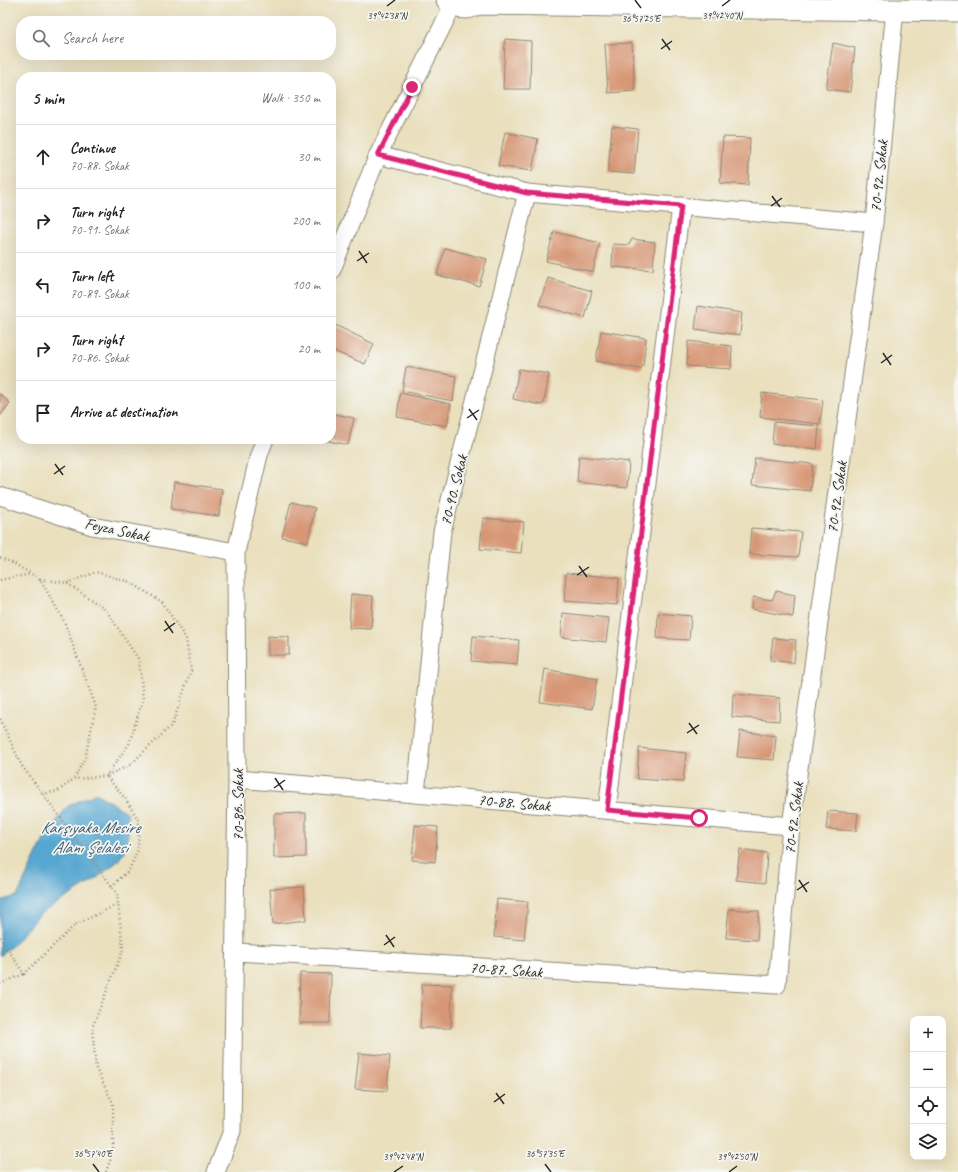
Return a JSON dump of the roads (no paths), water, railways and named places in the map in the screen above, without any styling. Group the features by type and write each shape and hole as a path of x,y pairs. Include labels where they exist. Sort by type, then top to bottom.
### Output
{"street":[{"path":"336,260 378,155 450,2 464,8 478,3 958,11"},
{"name":"70-92. Sokak","path":"777,985 791,826 874,223 895,9"},
{"path":"378,155 527,193 874,223"},
{"name":"70-90. Sokak","path":"416,794 442,532 527,193"},
{"path":"607,810 681,206"},
{"name":"70-86. Sokak","path":"216,1172 232,1131 236,952 236,552 258,455 263,444"},
{"name":"Feyza Sokak","path":"0,496 92,526 236,552"},
{"name":"70-88. Sokak","path":"237,779 791,826"},
{"name":"70-87. Sokak","path":"236,952 777,985"}],"water":[{"name":"Karşıyaka Mesire Alanı Şelalesi","path":"96,793 128,813 128,847 117,862 93,881 40,914 13,945 0,956 0,901 17,896 47,834 68,806"}]}
